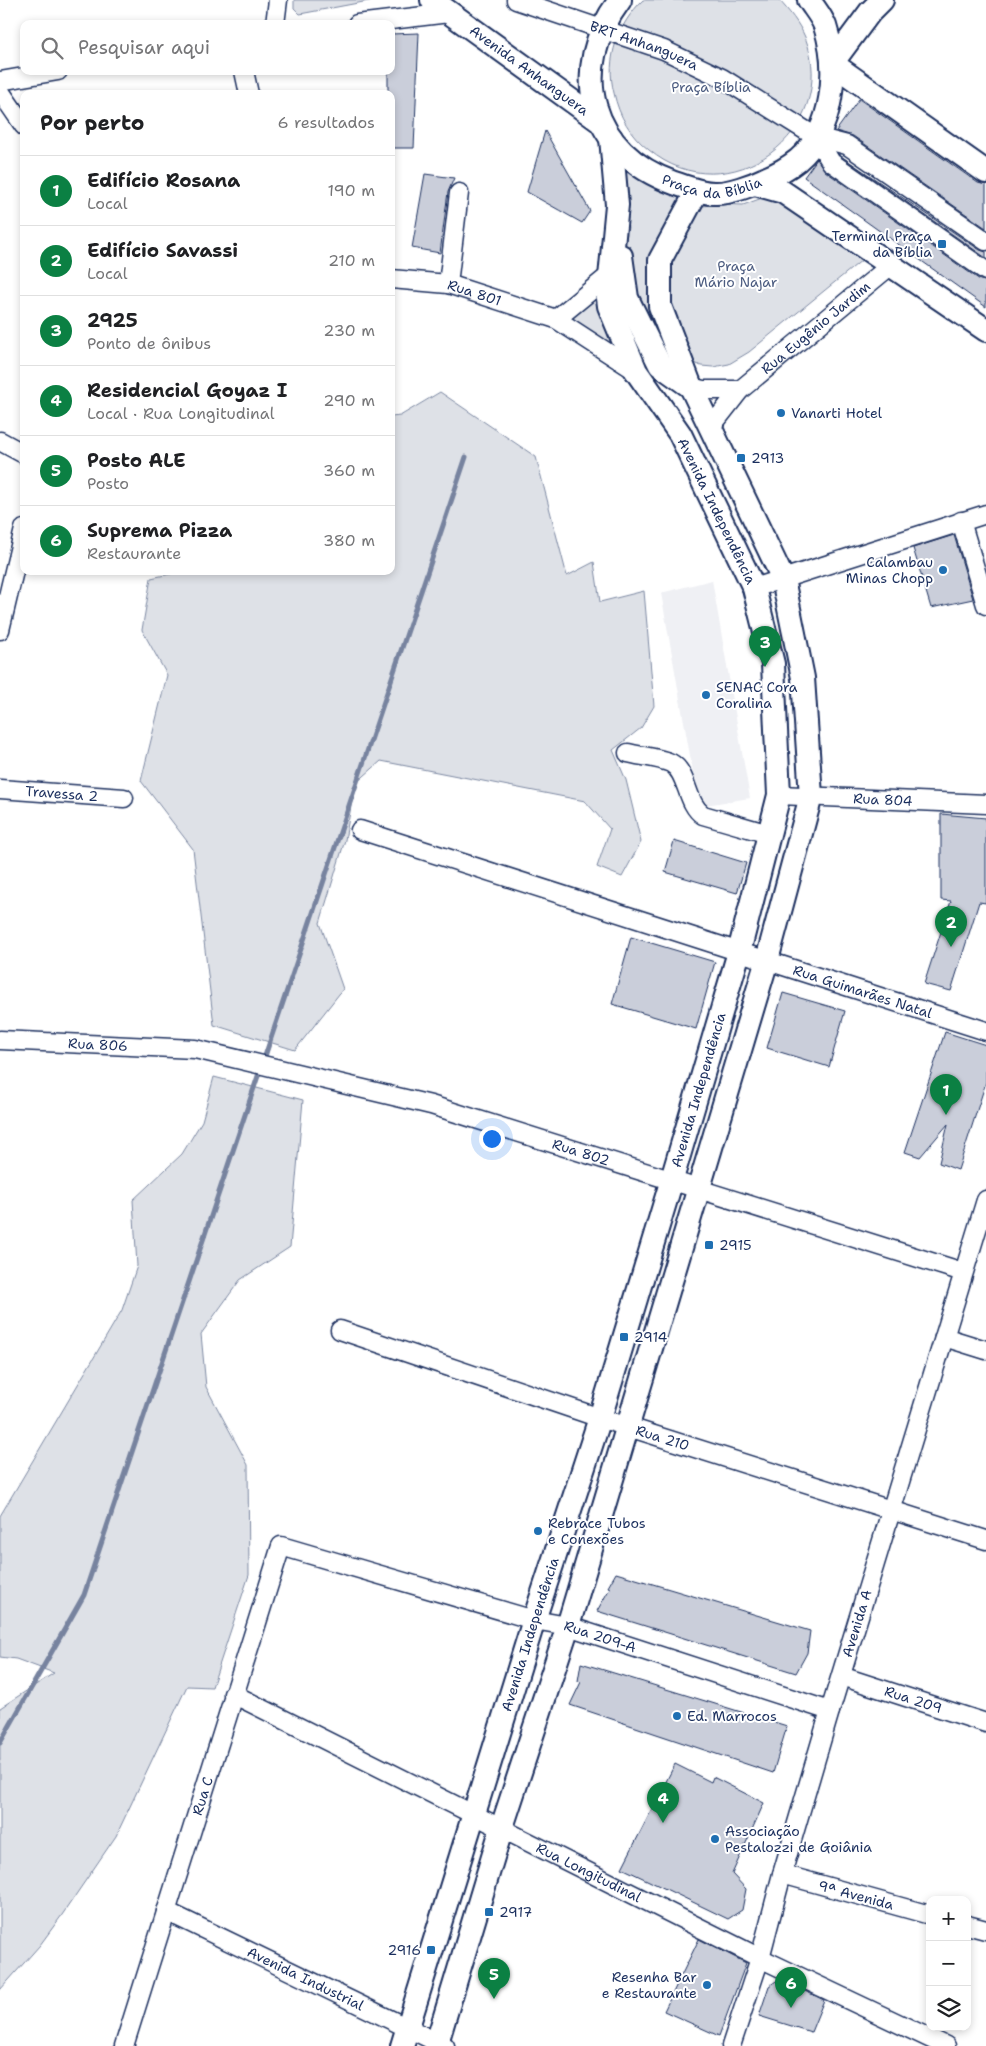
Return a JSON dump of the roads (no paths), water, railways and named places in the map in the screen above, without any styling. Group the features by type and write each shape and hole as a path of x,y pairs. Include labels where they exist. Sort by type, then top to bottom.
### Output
{"main road":[{"name":"Praça da Bíblia","path":"620,0 603,29 591,67 595,104 606,130 629,158 654,175 697,191 716,194 755,184 780,172 798,160 816,137 826,118 833,63 824,24 809,0"},
{"path":"882,0 870,12 833,63 986,172"},
{"name":"Avenida Anhanguera","path":"441,7 606,130"},
{"name":"Avenida Independência","path":"404,2037 534,1620 600,1418 672,1180 739,952 779,795 773,664 754,588 680,434 636,371 609,306 608,298 617,205 606,130"},
{"path":"755,184 783,192 986,330"},
{"name":"Avenida Independência","path":"439,2045 502,1827 568,1626 767,960 811,796 803,678 783,579 690,386 660,306 660,260 697,191"},
{"path":"617,205 627,298 660,366 690,386"}],"street":[{"path":"276,20 278,0"},
{"name":"BRT Anhanguera","path":"516,0 664,50 722,78 816,137 847,145 986,241"},
{"path":"624,0 621,18 627,36"},
{"path":"377,20 441,7"},
{"path":"0,81 35,75"},
{"path":"245,75 248,90"},
{"path":"0,91 20,120"},
{"name":"BRT Anhanguera","path":"816,137 831,162 986,272"},
{"path":"448,284 458,193"},
{"name":"Rua Eugênio Jardim","path":"711,427 740,390 890,266"},
{"path":"556,318 611,274"},
{"name":"Rua 801","path":"395,280 448,284 556,318 636,371"},
{"path":"690,386 703,390 740,390"},
{"path":"0,441 20,452"},
{"path":"754,588 986,514"},
{"path":"961,521 986,605"},
{"path":"0,630 20,546"},
{"path":"628,753 671,763 678,770 696,810 703,815 769,834"},
{"name":"Travessa 2","path":"0,789 124,798"},
{"name":"Rua 804","path":"779,795 986,804"},
{"name":"Rua Guimarães Natal","path":"360,830 986,1030"},
{"name":"Rua 806","path":"0,1040 195,1049"},
{"name":"Rua 802","path":"195,1049 431,1105 963,1272"},
{"name":"Avenida A","path":"730,2046 760,1958 782,1874 830,1710 986,1200"},
{"name":"Rua 210","path":"340,1330 627,1427 986,1540"},
{"path":"944,1337 986,1350"},
{"name":"Rua 209-A","path":"281,1546 534,1620 568,1626 830,1710"},
{"name":"Rua C","path":"124,2046 281,1546"},
{"name":"Rua 209","path":"841,1676 986,1723"},
{"name":"Rua Longitudinal","path":"234,1694 760,1958 946,2046"},
{"name":"9ª Avenida","path":"782,1874 926,1914"},
{"name":"Avenida Industrial","path":"166,1911 404,2037 439,2045"},
{"path":"971,1926 986,1930"}],"waterway":[{"path":"265,1056 466,457"},
{"path":"0,1743 84,1595 259,1073"}],"place":[{"name":"Terminal Praça da Bíblia","path":"942,244"},
{"name":"Vanarti Hotel","path":"781,413"},
{"name":"2913","path":"741,458"},
{"name":"Calambau Minas Chopp","path":"943,570"},
{"name":"2925","path":"765,667"},
{"name":"SENAC Cora Coralina","path":"706,695"},
{"name":"Edifício Savassi","path":"951,947"},
{"name":"Edifício Rosana","path":"946,1115"},
{"name":"2915","path":"709,1245"},
{"name":"2914","path":"624,1337"},
{"name":"Rebrace Tubos e Conexões","path":"538,1531"},
{"name":"Ed. Marrocos","path":"677,1716"},
{"name":"Residencial Goyaz I","path":"663,1823"},
{"name":"Associação Pestalozzi de Goiânia","path":"715,1839"},
{"name":"2917","path":"489,1912"},
{"name":"2916","path":"431,1950"},
{"name":"Resenha Bar e Restaurante","path":"707,1985"},
{"name":"Posto ALE","path":"494,1999"},
{"name":"Suprema Pizza","path":"791,2008"}],"park label":[{"name":"Praça Bíblia","path":"711,87"},
{"name":"Praça Mário Najar","path":"736,274"}]}
